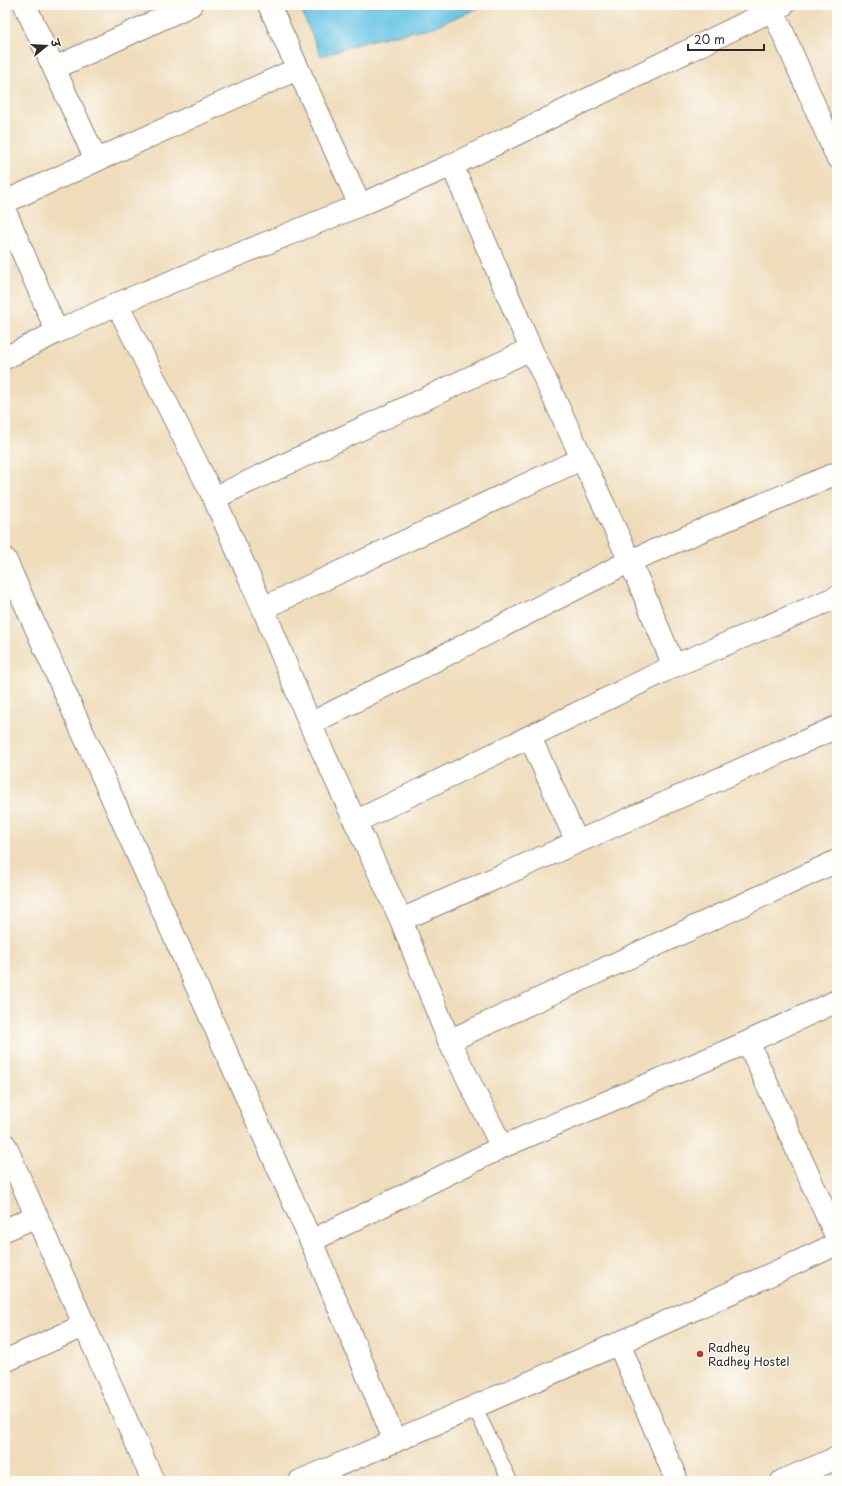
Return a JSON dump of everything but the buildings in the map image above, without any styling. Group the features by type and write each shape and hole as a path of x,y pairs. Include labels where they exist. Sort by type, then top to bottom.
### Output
{"street":[{"path":"25,5 96,160"},
{"path":"55,68 192,5"},
{"path":"269,5 360,205"},
{"path":"5,358 117,304 360,205 452,165 778,8 837,157"},
{"path":"5,202 297,69"},
{"path":"452,165 531,349 630,561 674,666"},
{"path":"5,211 57,332"},
{"path":"117,304 214,498 263,608 310,724 401,920 449,1041 502,1147"},
{"path":"214,498 531,349"},
{"path":"263,608 583,458"},
{"path":"310,724 630,561 837,473"},
{"path":"5,559 311,1241 395,1442"},
{"path":"355,822 674,666 837,597"},
{"path":"401,920 837,727"},
{"path":"530,737 577,842"},
{"path":"449,1041 837,861"},
{"path":"311,1241 502,1147 748,1042 837,1002"},
{"path":"748,1042 837,1238"},
{"path":"5,1145 153,1481"},
{"path":"5,1230 36,1216"},
{"path":"300,1481 475,1408 837,1244"},
{"path":"5,1361 84,1325"},
{"path":"619,1344 677,1481"},
{"path":"782,1481 837,1458"}],"lane":[{"path":"475,1408 510,1481"}],"water":[{"path":"299,5 486,5 433,27 367,41 321,56"}],"place":[{"name":"Radhey Radhey Hostel","path":"700,1354"}]}
